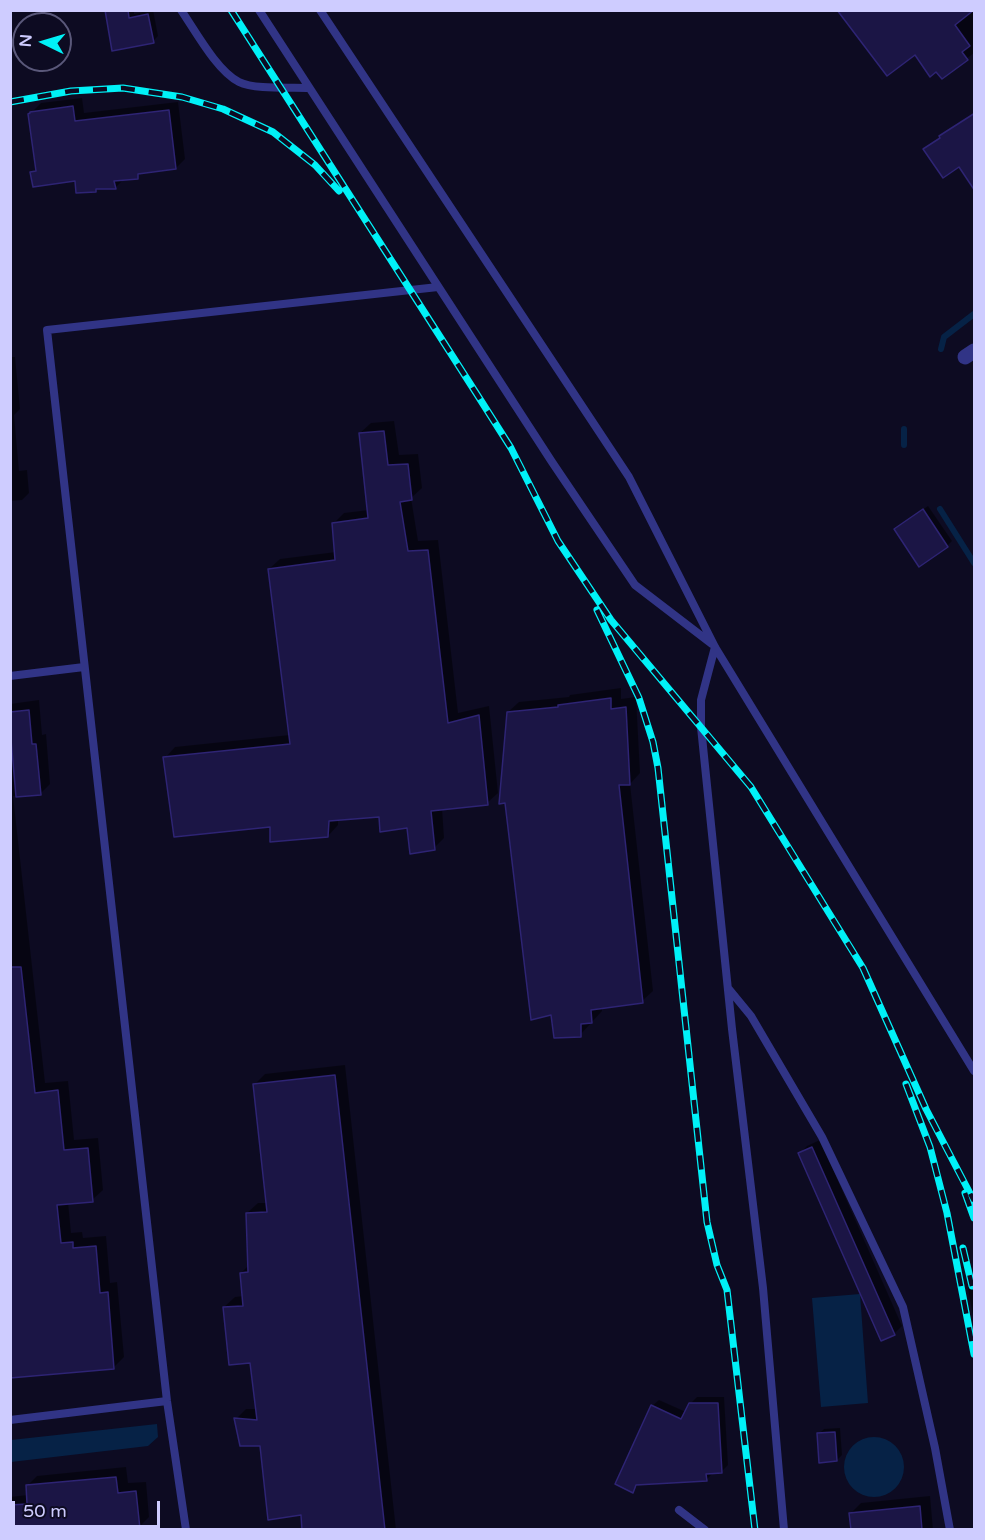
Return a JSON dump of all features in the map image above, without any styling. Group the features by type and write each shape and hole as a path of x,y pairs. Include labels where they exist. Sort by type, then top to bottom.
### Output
{"lane":[{"path":"181,10 221,69 240,83 261,87 309,88"},
{"path":"259,10 552,462 635,585 715,647"},
{"path":"320,10 629,477 715,647 975,1071"},
{"path":"186,1530 167,1401 47,330 438,287"},
{"path":"715,647 700,700 701,728 763,1288 784,1530"},
{"path":"10,676 84,667"},
{"path":"728,987 751,1016 822,1137 903,1307 935,1448 950,1530"},
{"path":"10,1420 167,1401"},
{"path":"679,1510 705,1530"}],"water":[{"path":"860,1294 868,1403 821,1407 812,1298"},
{"path":"157,1424 158,1437 148,1446 11,1462 11,1440"},
{"path":"868,1437 880,1437 896,1445 902,1455 904,1467 902,1479 896,1489 880,1497 868,1497 852,1489 844,1473 844,1461 852,1445"}],"building":[{"path":"105,10 128,10 129,18 148,14 154,43 112,51"},
{"path":"837,10 974,10 955,25 970,46 962,52 968,60 942,79 936,72 930,77 915,55 887,76"},
{"path":"73,106 75,121 169,110 176,169 138,174 138,179 114,181 116,189 96,189 96,192 76,193 75,181 33,187 30,172 36,171 28,114"},
{"path":"975,113 975,191 959,167 943,178 923,149"},
{"path":"384,431 388,465 408,464 412,500 400,502 408,551 428,550 448,723 479,715 488,805 431,811 435,850 410,854 407,828 380,832 379,817 329,821 328,837 270,842 270,827 174,837 163,757 290,744 268,569 335,560 332,523 368,518 359,433"},
{"path":"923,509 948,547 919,567 894,529"},
{"path":"611,698 611,709 626,707 630,785 619,785 643,1003 591,1010 592,1023 581,1024 581,1037 554,1038 551,1015 531,1020 505,803 499,804 507,712 558,707 558,705"},
{"path":"29,710 32,744 36,744 41,795 16,797 10,712"},
{"path":"10,967 21,967 35,1093 58,1090 64,1150 88,1148 93,1202 57,1205 61,1243 73,1242 73,1248 96,1246 100,1293 108,1292 114,1369 10,1378"},
{"path":"335,1075 385,1530 302,1530 301,1515 268,1520 260,1446 240,1446 234,1418 257,1420 250,1363 229,1365 223,1307 243,1306 240,1273 248,1272 246,1213 267,1212 253,1084"},
{"path":"812,1147 895,1335 881,1341 798,1153"},
{"path":"689,1403 718,1403 722,1473 706,1474 707,1481 636,1485 633,1493 615,1484 651,1405 681,1419"},
{"path":"835,1432 837,1461 819,1463 817,1433"},
{"path":"116,1477 118,1493 136,1491 140,1529 10,1530 10,1505 27,1504 26,1485"},
{"path":"920,1506 922,1530 851,1530 849,1513"}],"waterway":[{"path":"941,349 944,337 974,314"},
{"path":"904,429 904,445"},
{"path":"940,509 974,563"}],"railway":[{"path":"231,10 511,448 558,541 611,620 751,787 863,968 926,1109 974,1201"},
{"path":"10,102 71,91 123,88 182,97 223,109 273,132 315,165 339,191"},
{"path":"597,610 639,698 653,742 658,768 707,1222 717,1265 727,1290 755,1530"},
{"path":"906,1084 930,1147 947,1213 974,1354"},
{"path":"965,1193 974,1218"},
{"path":"963,1248 972,1286"}]}
